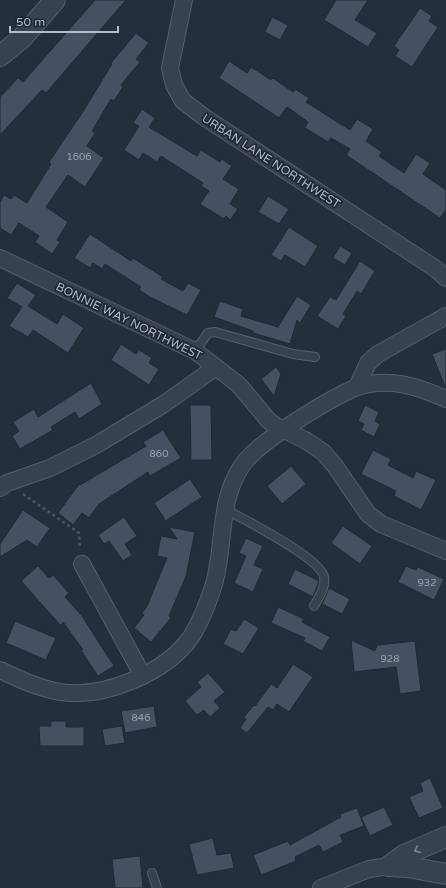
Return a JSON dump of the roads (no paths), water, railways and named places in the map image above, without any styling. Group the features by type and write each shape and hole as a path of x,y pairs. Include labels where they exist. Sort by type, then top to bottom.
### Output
{"street":[{"path":"0,56 22,38 55,0"},
{"name":"URBAN LANE NORTHWEST","path":"184,0 170,68 174,85 183,101 211,122 436,269 446,278"},
{"name":"BONNIE WAY NORTHWEST","path":"0,258 195,351 239,385 268,420 305,440 322,452 335,466 368,514 381,524 446,551"},
{"path":"357,387 368,363 378,354 446,316"},
{"path":"2,483 50,468 96,445 164,404 216,366"},
{"path":"0,670 34,685 60,692 95,692 121,685 144,676 169,659 190,638 204,614 214,582 229,492 241,466 258,448 343,393 371,383 401,384 418,387 446,398"},
{"path":"82,564 144,676"},
{"path":"390,866 404,855 446,837"},
{"path":"321,888 369,869 390,866 408,867 446,874"}],"lane":[{"path":"195,351 208,333 215,332 293,354 315,357"},
{"path":"225,509 308,557 320,569 324,576 323,589 314,606"},
{"path":"152,873 157,888"}]}
